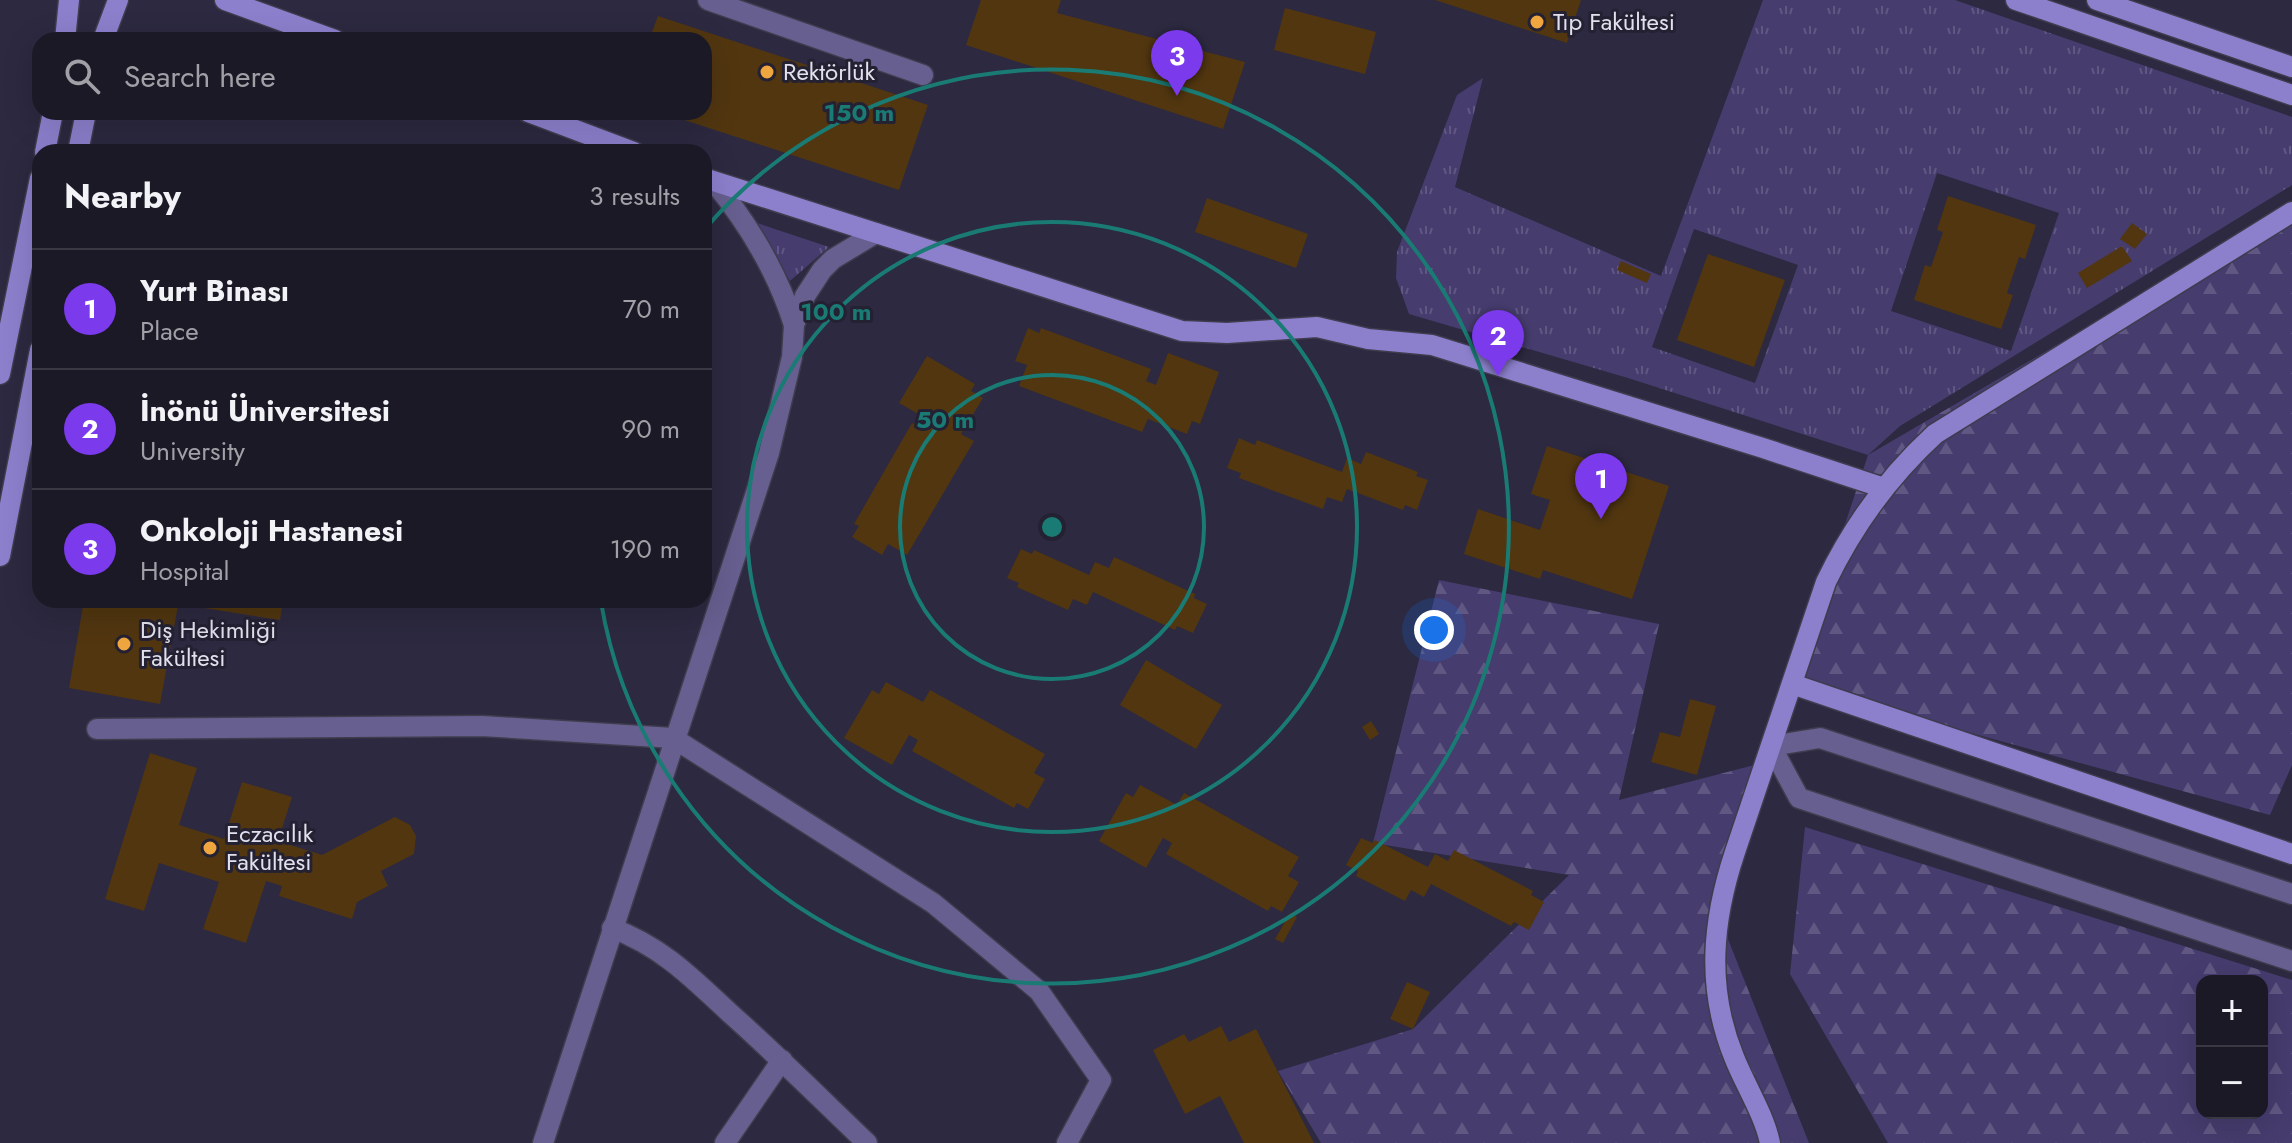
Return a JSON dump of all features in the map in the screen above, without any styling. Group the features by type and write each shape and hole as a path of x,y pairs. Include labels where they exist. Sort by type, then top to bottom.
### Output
{"street":[{"path":"66,32 69,0"},
{"path":"106,32 118,0"},
{"path":"225,0 313,32"},
{"path":"253,0 273,17"},
{"path":"708,0 923,75"},
{"path":"2016,0 2292,95"},
{"path":"2097,0 2292,67"},
{"path":"47,144 51,120"},
{"path":"80,144 84,120"},
{"path":"549,120 613,144"},
{"path":"712,181 1182,331 1227,333 1317,327 1368,339 1432,345 1884,488"},
{"path":"712,183 735,208 763,250 785,296 794,325"},
{"path":"1771,1141 1726,1034 1716,987 1715,938 1723,890 1826,582 1847,541 1884,488 1935,434 2292,212"},
{"path":"0,374 32,217"},
{"path":"543,1143 673,738 769,453 792,357 794,325 805,296 822,270 833,259 876,233"},
{"path":"0,556 32,391"},
{"path":"1792,684 2292,854"},
{"path":"97,729 482,726 673,738 933,903 1039,991 1101,1080 1067,1143"},
{"path":"1771,746 1818,737 2292,894"},
{"path":"1771,746 1799,798 2292,961"},
{"path":"612,928 639,938 664,953 782,1060 867,1143"},
{"path":"725,1143 782,1060"}],"shaded area":[{"path":"0,0 2292,0 2292,1143 0,1143"}],"green space":[{"path":"1763,0 1955,0 2292,117 2292,185 1900,426 1868,455 1628,378 1409,314 1396,278 1397,252 1457,95 1483,78 1455,187 1661,276","holes":["1937,173 2059,213 2011,351 1891,311","1694,229 1798,265 1755,383 1652,347"]},
{"path":"2292,208 2292,765 2270,815 1792,684 1868,455"},
{"path":"757,223 829,247 790,281"},
{"path":"1439,580 1659,624 1619,800 1766,762 1718,914 1809,1143 1321,1143 1278,1071 1413,1029 1569,875 1373,843"},
{"path":"1805,827 2292,980 2292,1143 1888,1143 1790,974"}],"building":[{"path":"981,0 1061,0 1057,13 1245,62 1223,129 966,45"},
{"name":"Tıp Fakültesi","path":"1435,0 1581,0 1567,43"},
{"path":"1285,8 1376,32 1365,74 1274,50"},
{"name":"Rektörlük","path":"658,16 707,32 652,32"},
{"name":"Rektörlük","path":"712,34 928,105 899,190 684,120 712,120"},
{"path":"1948,196 2036,225 2025,259 2019,257 2007,293 2013,295 2001,329 1914,300 1925,265 1931,267 1943,232 1937,230"},
{"path":"1207,198 1308,234 1296,268 1195,232"},
{"path":"2132,223 2147,234 2135,249 2120,239"},
{"path":"2122,246 2132,261 2087,288 2078,273"},
{"path":"1708,254 1785,280 1754,367 1677,340"},
{"path":"1621,261 1651,274 1647,283 1617,270"},
{"path":"1028,328 1039,333 1041,328 1151,369 1146,381 1156,385 1168,353 1219,372 1200,424 1192,421 1187,434 1148,419 1142,432 1019,386 1027,365 1015,361"},
{"path":"927,356 975,384 971,391 983,398 961,434 974,441 907,555 888,544 882,555 852,537 859,526 854,524 912,423 924,429 929,420 899,403"},
{"path":"1239,438 1255,445 1257,440 1342,472 1347,458 1361,464 1366,452 1418,472 1416,476 1428,480 1417,510 1405,505 1403,510 1347,489 1342,502 1327,497 1323,509 1239,478 1241,473 1227,468"},
{"path":"1547,446 1669,486 1632,599 1543,570 1540,579 1464,554 1478,509 1540,530 1550,500 1531,494"},
{"path":"1021,549 1032,554 1034,550 1089,575 1095,562 1109,568 1114,557 1195,594 1194,598 1207,604 1193,633 1177,626 1175,630 1093,592 1087,605 1073,599 1068,610 1017,587 1019,583 1007,578"},
{"name":"Diş Hekimliği Fakültesi","path":"83,608 178,608 160,704 69,688"},
{"path":"204,608 282,608 280,620"},
{"path":"1146,660 1222,705 1196,749 1120,705"},
{"path":"886,682 923,702 930,690 1045,754 1034,773 1045,779 1028,809 1017,803 1014,808 912,751 918,740 909,735 892,765 844,738 872,690 879,694"},
{"path":"1690,699 1716,706 1697,775 1651,762 1660,732 1680,737"},
{"path":"1371,721 1379,734 1370,740 1362,727"},
{"name":"Eczacılık Fakültesi","path":"150,753 197,768 179,825 224,839 242,782 292,797 278,841 322,855 395,817 410,825 416,836 414,854 381,871 388,886 357,902 352,919 279,896 282,886 266,881 246,943 203,929 219,882 159,863 144,911 105,899"},
{"path":"1140,785 1177,805 1184,793 1299,857 1288,876 1299,882 1282,912 1271,906 1268,911 1166,854 1172,843 1163,838 1146,868 1099,841 1126,793 1133,797"},
{"path":"1361,838 1373,843 1375,840 1428,867 1435,854 1448,861 1454,850 1533,891 1531,895 1544,902 1529,930 1514,922 1511,926 1431,884 1424,897 1411,890 1405,901 1356,876 1358,871 1346,865"},
{"path":"1290,913 1297,917 1283,943 1275,939"},
{"path":"1407,982 1430,992 1413,1029 1390,1019"},
{"path":"1221,1026 1229,1042 1256,1029 1314,1143 1244,1143 1220,1096 1185,1114 1153,1050 1184,1034 1189,1042"}],"place":[{"name":"Tıp Fakültesi","path":"1537,22"},
{"name":"Rektörlük","path":"767,72"},
{"name":"Onkoloji Hastanesi","path":"1177,96"},
{"name":"İnönü Üniversitesi","path":"1498,376"},
{"name":"Yurt Binası","path":"1601,519"},
{"name":"Diş Hekimliği Fakültesi","path":"124,644"},
{"name":"Eczacılık Fakültesi","path":"210,848"}]}
